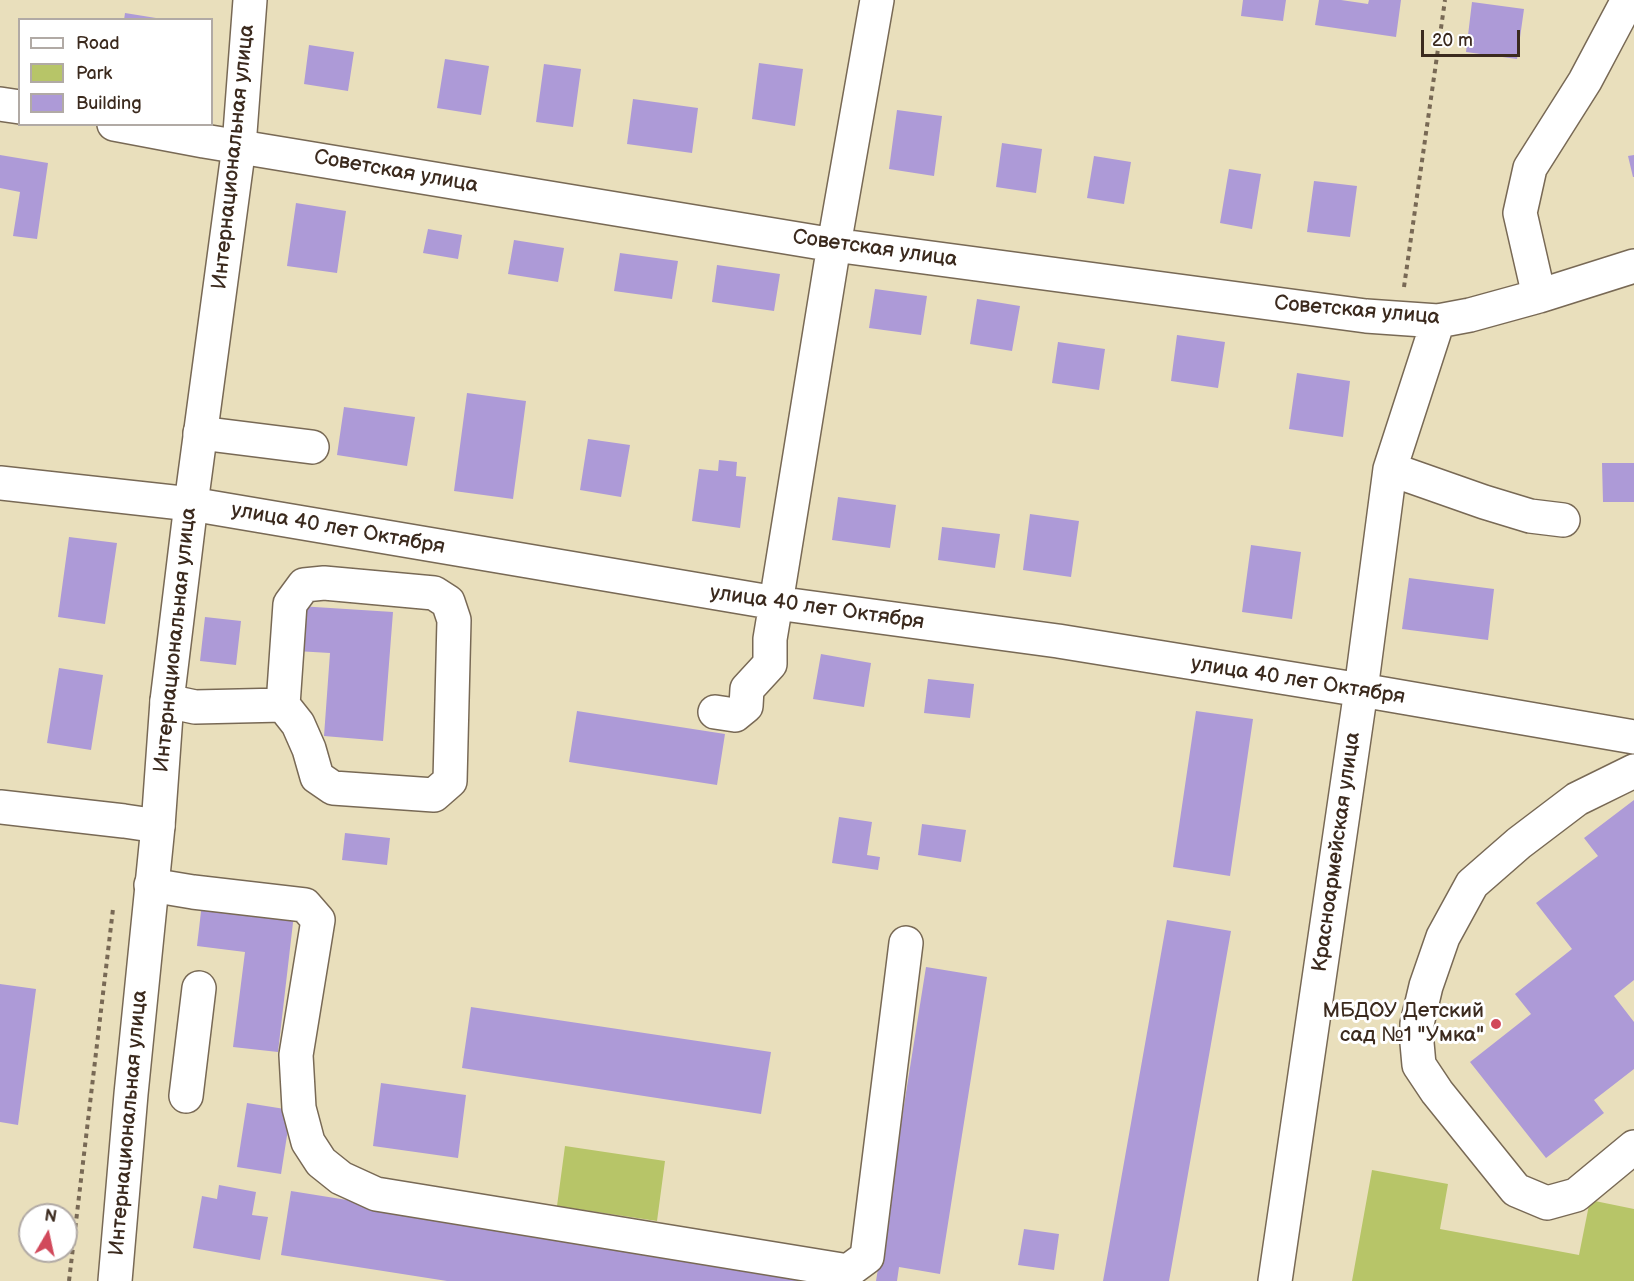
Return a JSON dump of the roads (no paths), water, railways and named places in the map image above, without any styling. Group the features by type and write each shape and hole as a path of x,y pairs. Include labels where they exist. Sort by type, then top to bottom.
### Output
{"street":[{"name":"Интернациональная улица","path":"115,1281 158,826 167,701 239,146 250,0"},
{"path":"716,712 735,715 746,706 747,689 770,664 770,639 834,244 877,0"},
{"path":"1539,296 1520,213 1530,168 1585,81 1628,0"},
{"path":"0,104 18,107"},
{"name":"Советская улица","path":"125,126 834,244 1294,307 1400,319 1438,321 1470,315 1634,266"},
{"name":"Красноармейская улица","path":"1275,1281 1390,469 1438,321"},
{"path":"200,433 312,447"},
{"path":"1390,469 1530,516 1563,520"},
{"name":"улица 40 лет Октября","path":"0,483 191,504 776,603 1058,641 1360,690 1634,738"},
{"path":"324,583 435,593 448,602 454,620 450,781 434,795 333,788 317,777 309,749 298,724 283,705 290,604 304,585 324,583"},
{"path":"167,701 195,707 283,705"},
{"path":"1634,771 1577,799 1519,843 1472,884 1443,937 1426,986 1417,1024 1419,1065 1515,1190 1547,1203 1576,1195 1634,1147"},
{"path":"0,807 124,820 158,826"},
{"path":"151,885 305,905 318,920 296,1055 299,1108 308,1142 321,1162 341,1178 376,1194 848,1271 867,1257 906,943"},
{"path":"186,1096 199,988"}],"place":[{"name":"МБДОУ Детский сад №1 \"Умка\"","path":"1496,1024"}]}
